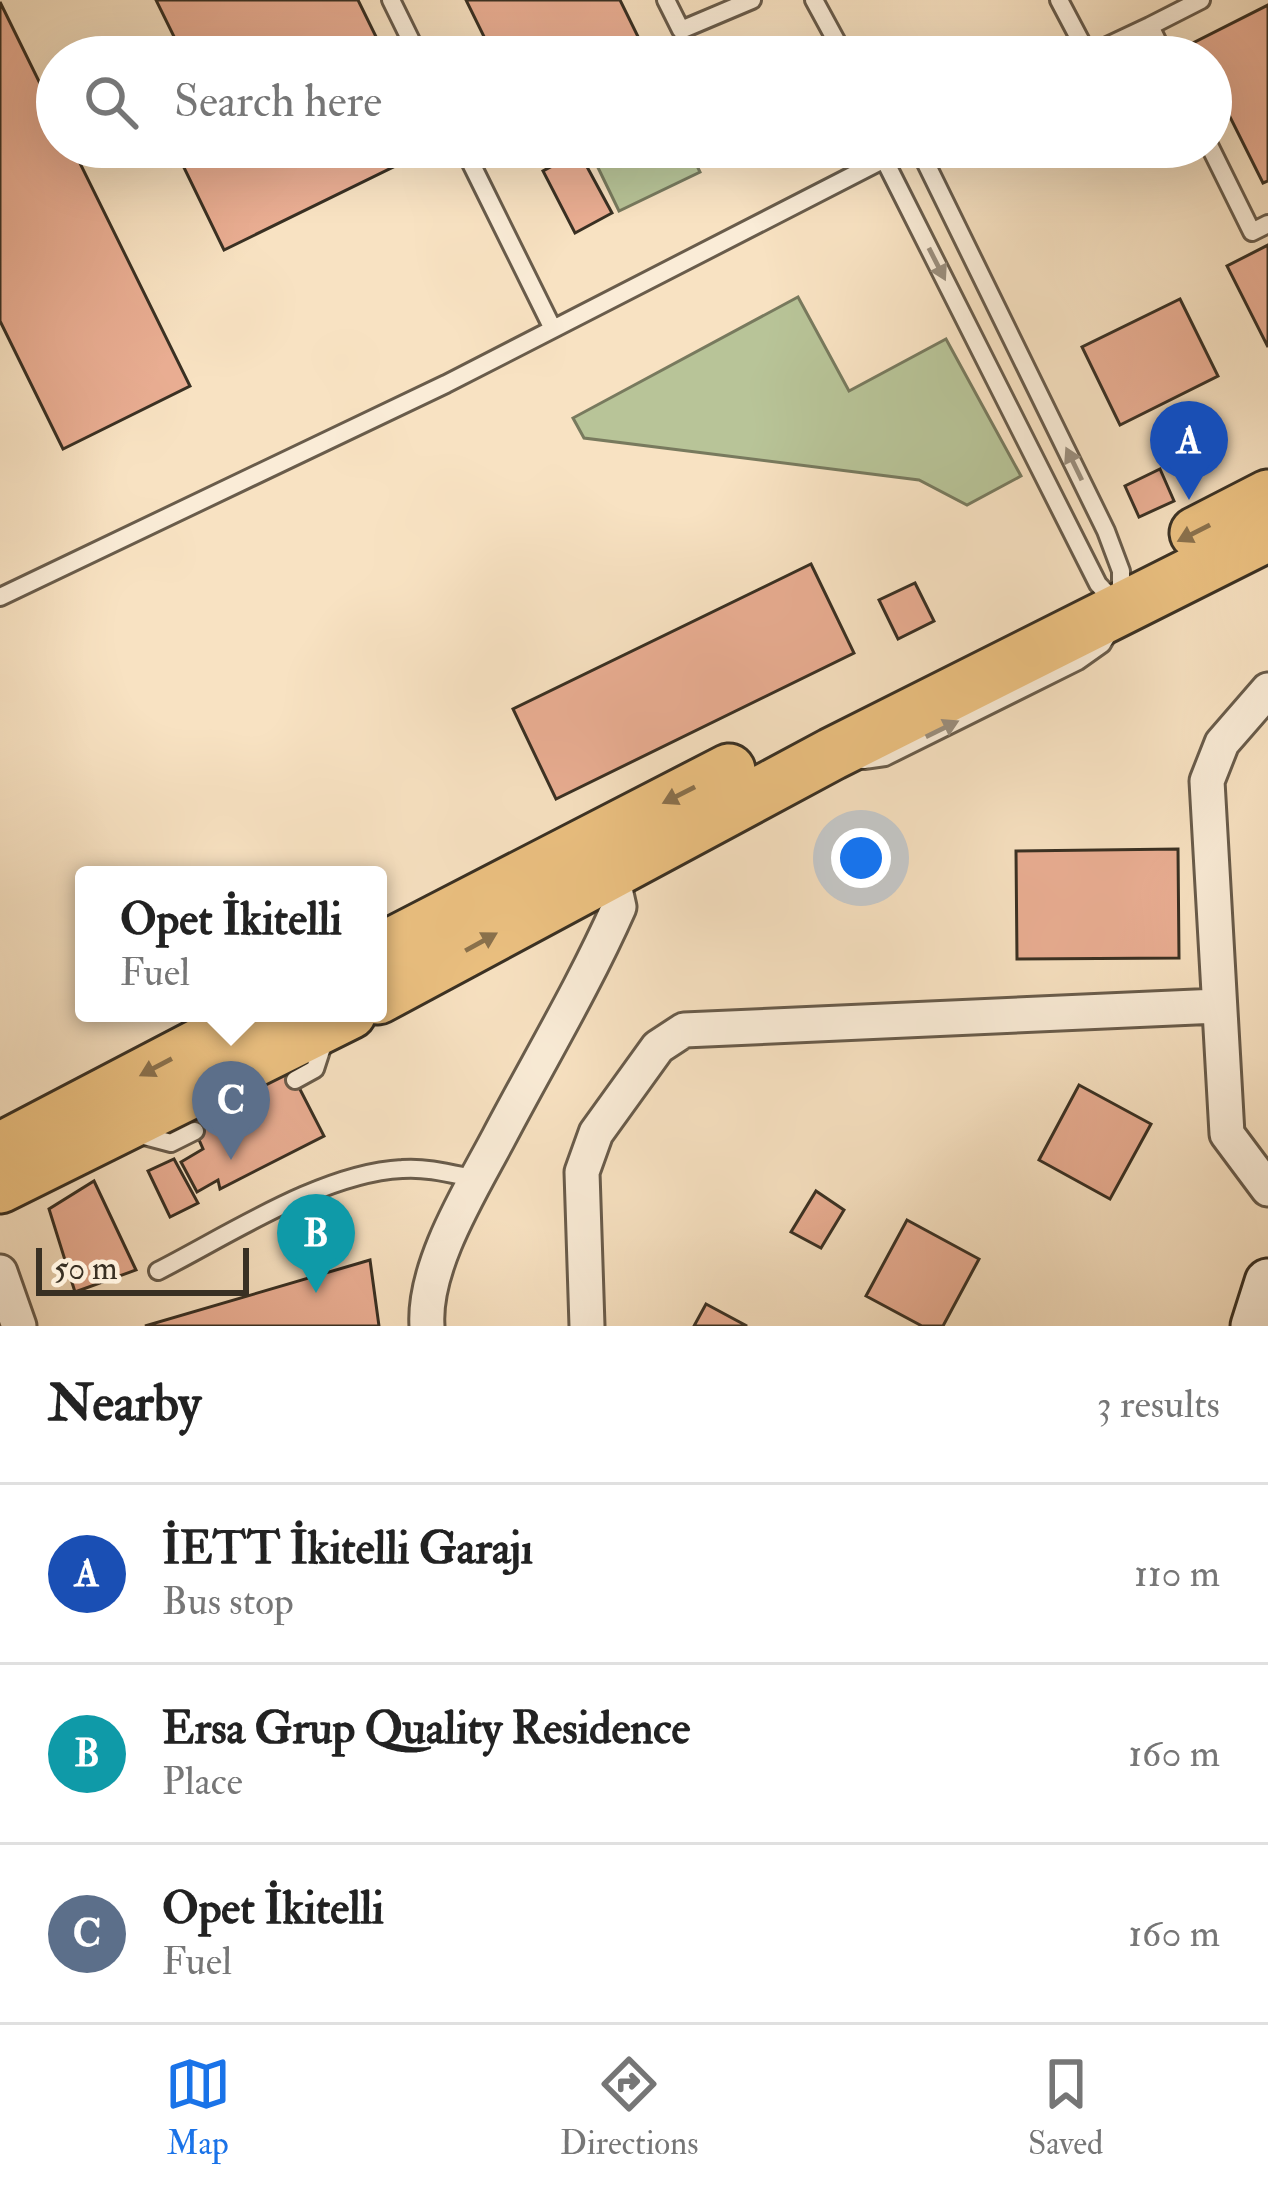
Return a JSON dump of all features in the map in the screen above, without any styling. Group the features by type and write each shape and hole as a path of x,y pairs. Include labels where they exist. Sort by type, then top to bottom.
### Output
{"main road":[{"path":"387,993 832,754 1268,496"},
{"path":"387,947 1114,589 1268,536"},
{"path":"0,1149 243,1022"},
{"path":"0,1187 334,1022"}],"street":[{"path":"1268,690 1222,742 1207,782 1227,1134 1268,1189"},
{"path":"428,1326 426,1307 436,1265 619,907 611,871"},
{"path":"587,1326 582,1172 596,1133 658,1046 684,1030 1217,1006"},
{"path":"0,1272 19,1326"},
{"path":"1254,1326 1268,1282"}],"lane":[{"path":"391,0 409,36"},
{"path":"666,0 681,30 752,0"},
{"path":"814,0 833,36"},
{"path":"1060,0 1077,36"},
{"path":"1129,36 1201,0"},
{"path":"1150,26 1155,36"},
{"path":"473,168 553,329"},
{"path":"0,597 553,329 864,168"},
{"path":"903,168 1114,589"},
{"path":"928,168 1106,532 1114,589"},
{"path":"1220,168 1252,232 1268,224"},
{"path":"295,1080 315,1069 338,1022"},
{"path":"119,1128 171,1143 195,1131"},
{"path":"158,1271 309,1195 363,1176 415,1168 477,1178"}],"green space":[{"path":"598,168 698,168 700,172 619,211"},
{"path":"798,297 849,391 946,339 1021,476 967,505 919,480 584,438 573,418"}],"building":[{"path":"156,0 358,0 376,36 174,36"},
{"path":"466,0 620,0 638,36 484,36"},
{"path":"0,2 36,75 36,168 82,168 190,386 63,449 0,321"},
{"path":"1268,5 1268,181 1263,183 1232,121 1232,36 1207,36"},
{"path":"184,168 391,168 224,250"},
{"path":"588,168 612,213 575,233 543,171"},
{"path":"1268,245 1268,347 1227,266"},
{"path":"1180,299 1218,376 1120,425 1082,347"},
{"path":"1160,469 1174,501 1139,517 1125,486"},
{"path":"811,564 854,653 556,799 513,709"},
{"path":"915,583 934,621 898,639 879,600"},
{"path":"1178,849 1179,958 1017,959 1016,851"},
{"path":"289,1068 324,1136 220,1189 218,1180 197,1192 181,1162 203,1149 189,1117"},
{"path":"1079,1085 1151,1124 1110,1199 1039,1160"},
{"path":"174,1159 198,1203 170,1217 148,1171"},
{"path":"94,1181 136,1270 75,1292 49,1209"},
{"path":"816,1191 844,1210 821,1248 791,1232"},
{"path":"907,1220 979,1259 943,1326 922,1326 866,1296"},
{"path":"370,1260 379,1326 145,1326"},
{"path":"706,1304 747,1326 694,1326"}],"place":[{"name":"İETT İkitelli Garajı","path":"1189,500"},
{"name":"Opet İkitelli","path":"231,1160"},
{"name":"Ersa Grup Quality Residence","path":"316,1293"}]}
